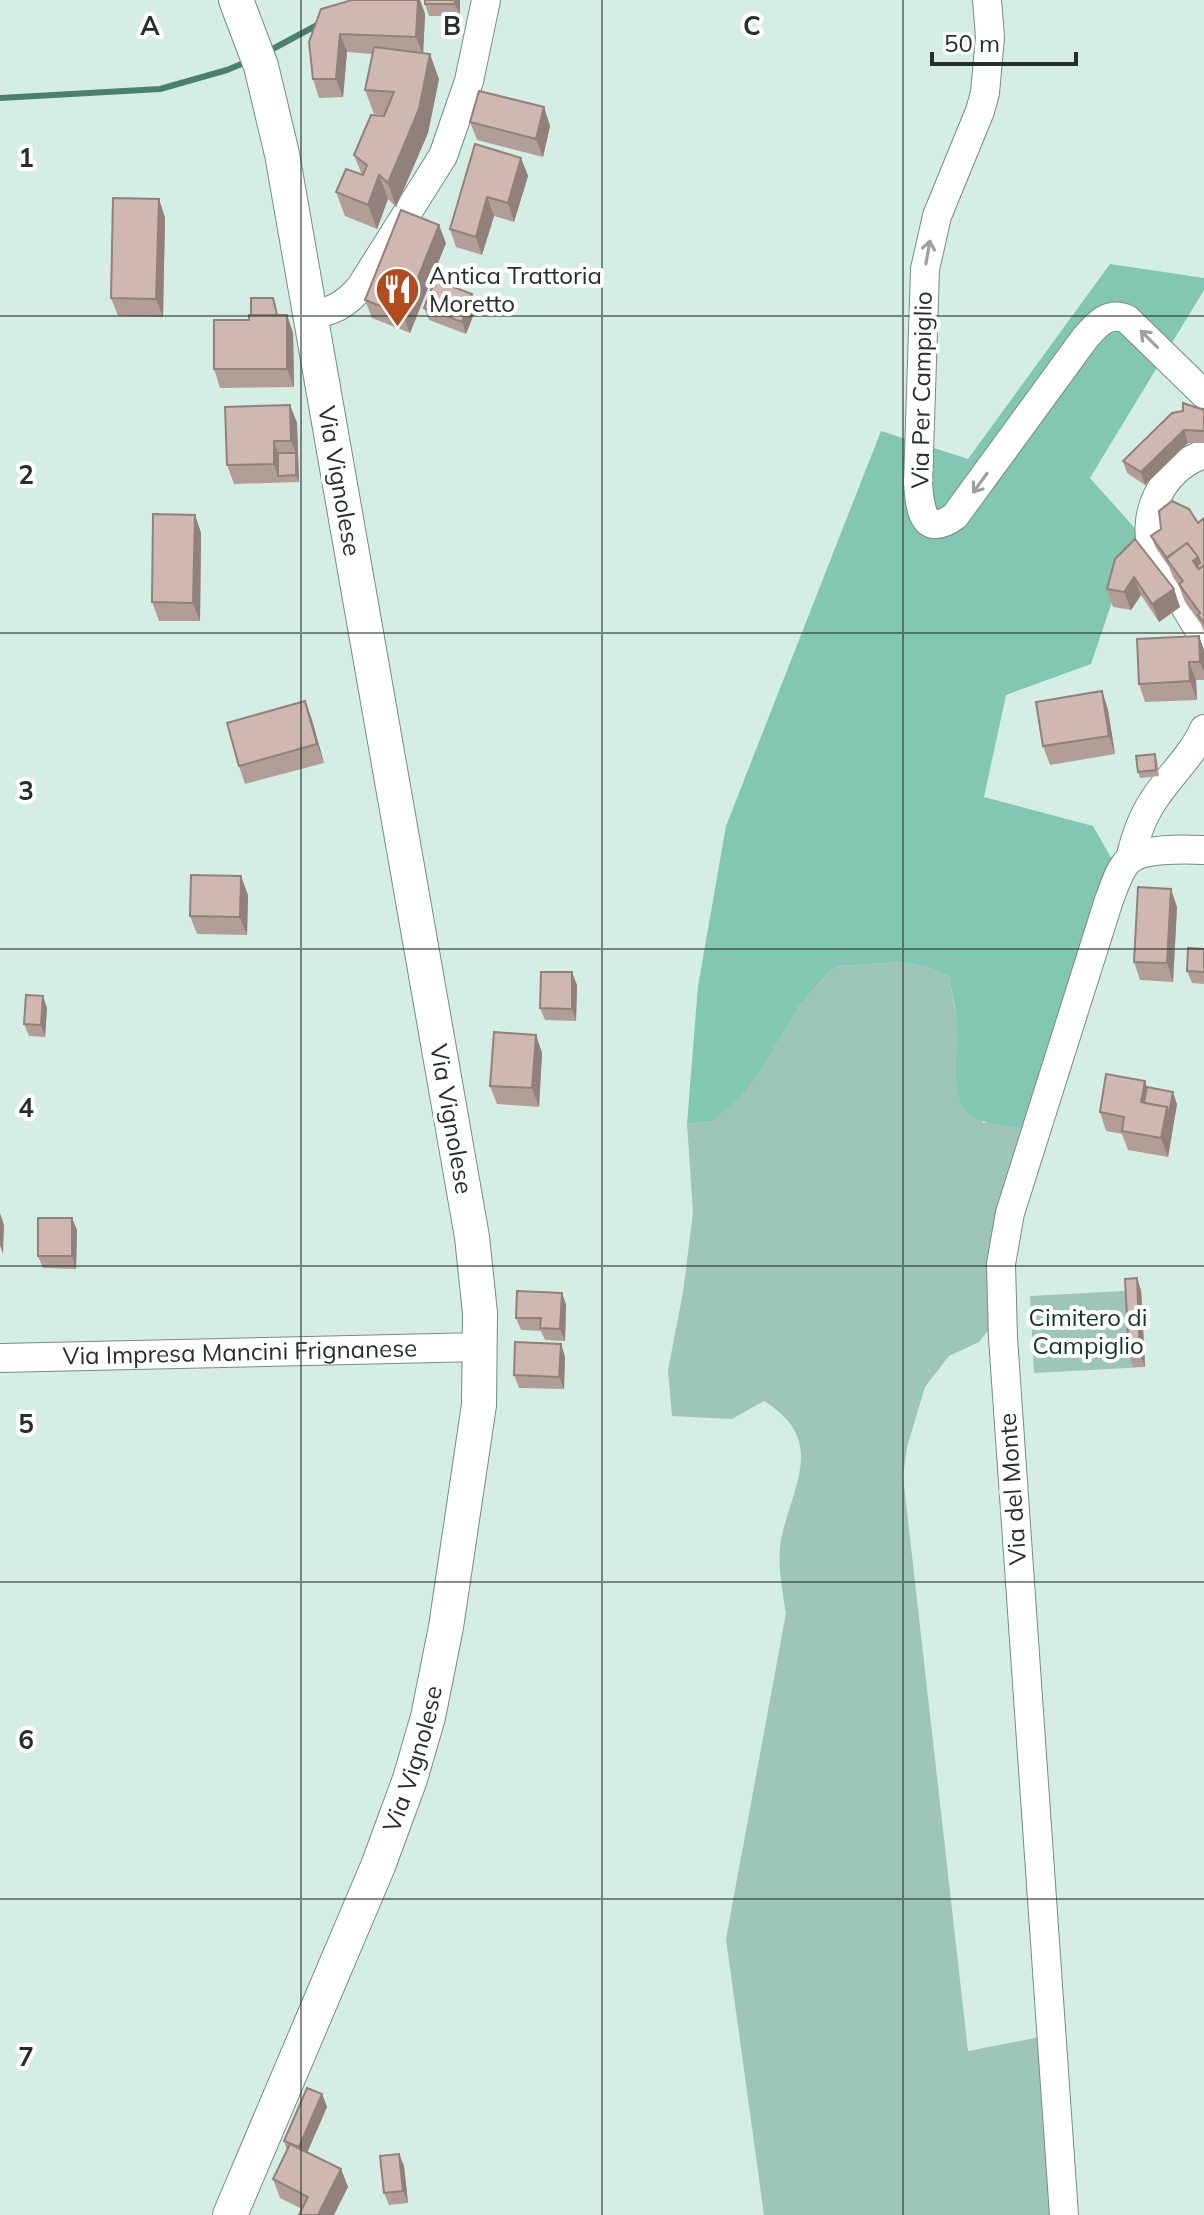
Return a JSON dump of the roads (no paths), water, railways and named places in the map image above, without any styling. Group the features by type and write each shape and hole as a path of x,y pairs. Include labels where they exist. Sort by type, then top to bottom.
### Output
{"main road":[{"name":"Via Vignolese","path":"230,2215 378,1866 428,1717 446,1627 479,1405 480,1347 480,1313 472,1237 282,154 257,54 236,0"}],"street":[{"path":"310,315 330,312 350,300 431,179 455,126 478,48 486,0"},
{"name":"Via Per Campiglio","path":"987,0 990,37 985,93 937,216 925,269 918,483 923,514 928,522 936,525 955,516 1085,338 1108,317 1118,315 1127,319 1204,394"},
{"path":"1204,454 1178,469 1159,490 1153,504 1150,547 1204,638"},
{"name":"Via del Monte","path":"1064,2215 1004,1354 1001,1264 1010,1213 1114,886 1130,859 1136,831 1146,812 1198,743 1204,729"},
{"path":"1130,859 1181,848 1204,850"},
{"name":"Via Impresa Mancini Frignanese","path":"0,1358 480,1347"}],"waterway":[{"path":"267,52 321,23"},
{"path":"0,98 160,89 246,62"}],"place":[{"name":"Antica Trattoria Moretto","path":"398,329"}],"park label":[{"name":"Cimitero di Campiglio","path":"1088,1332"}]}
